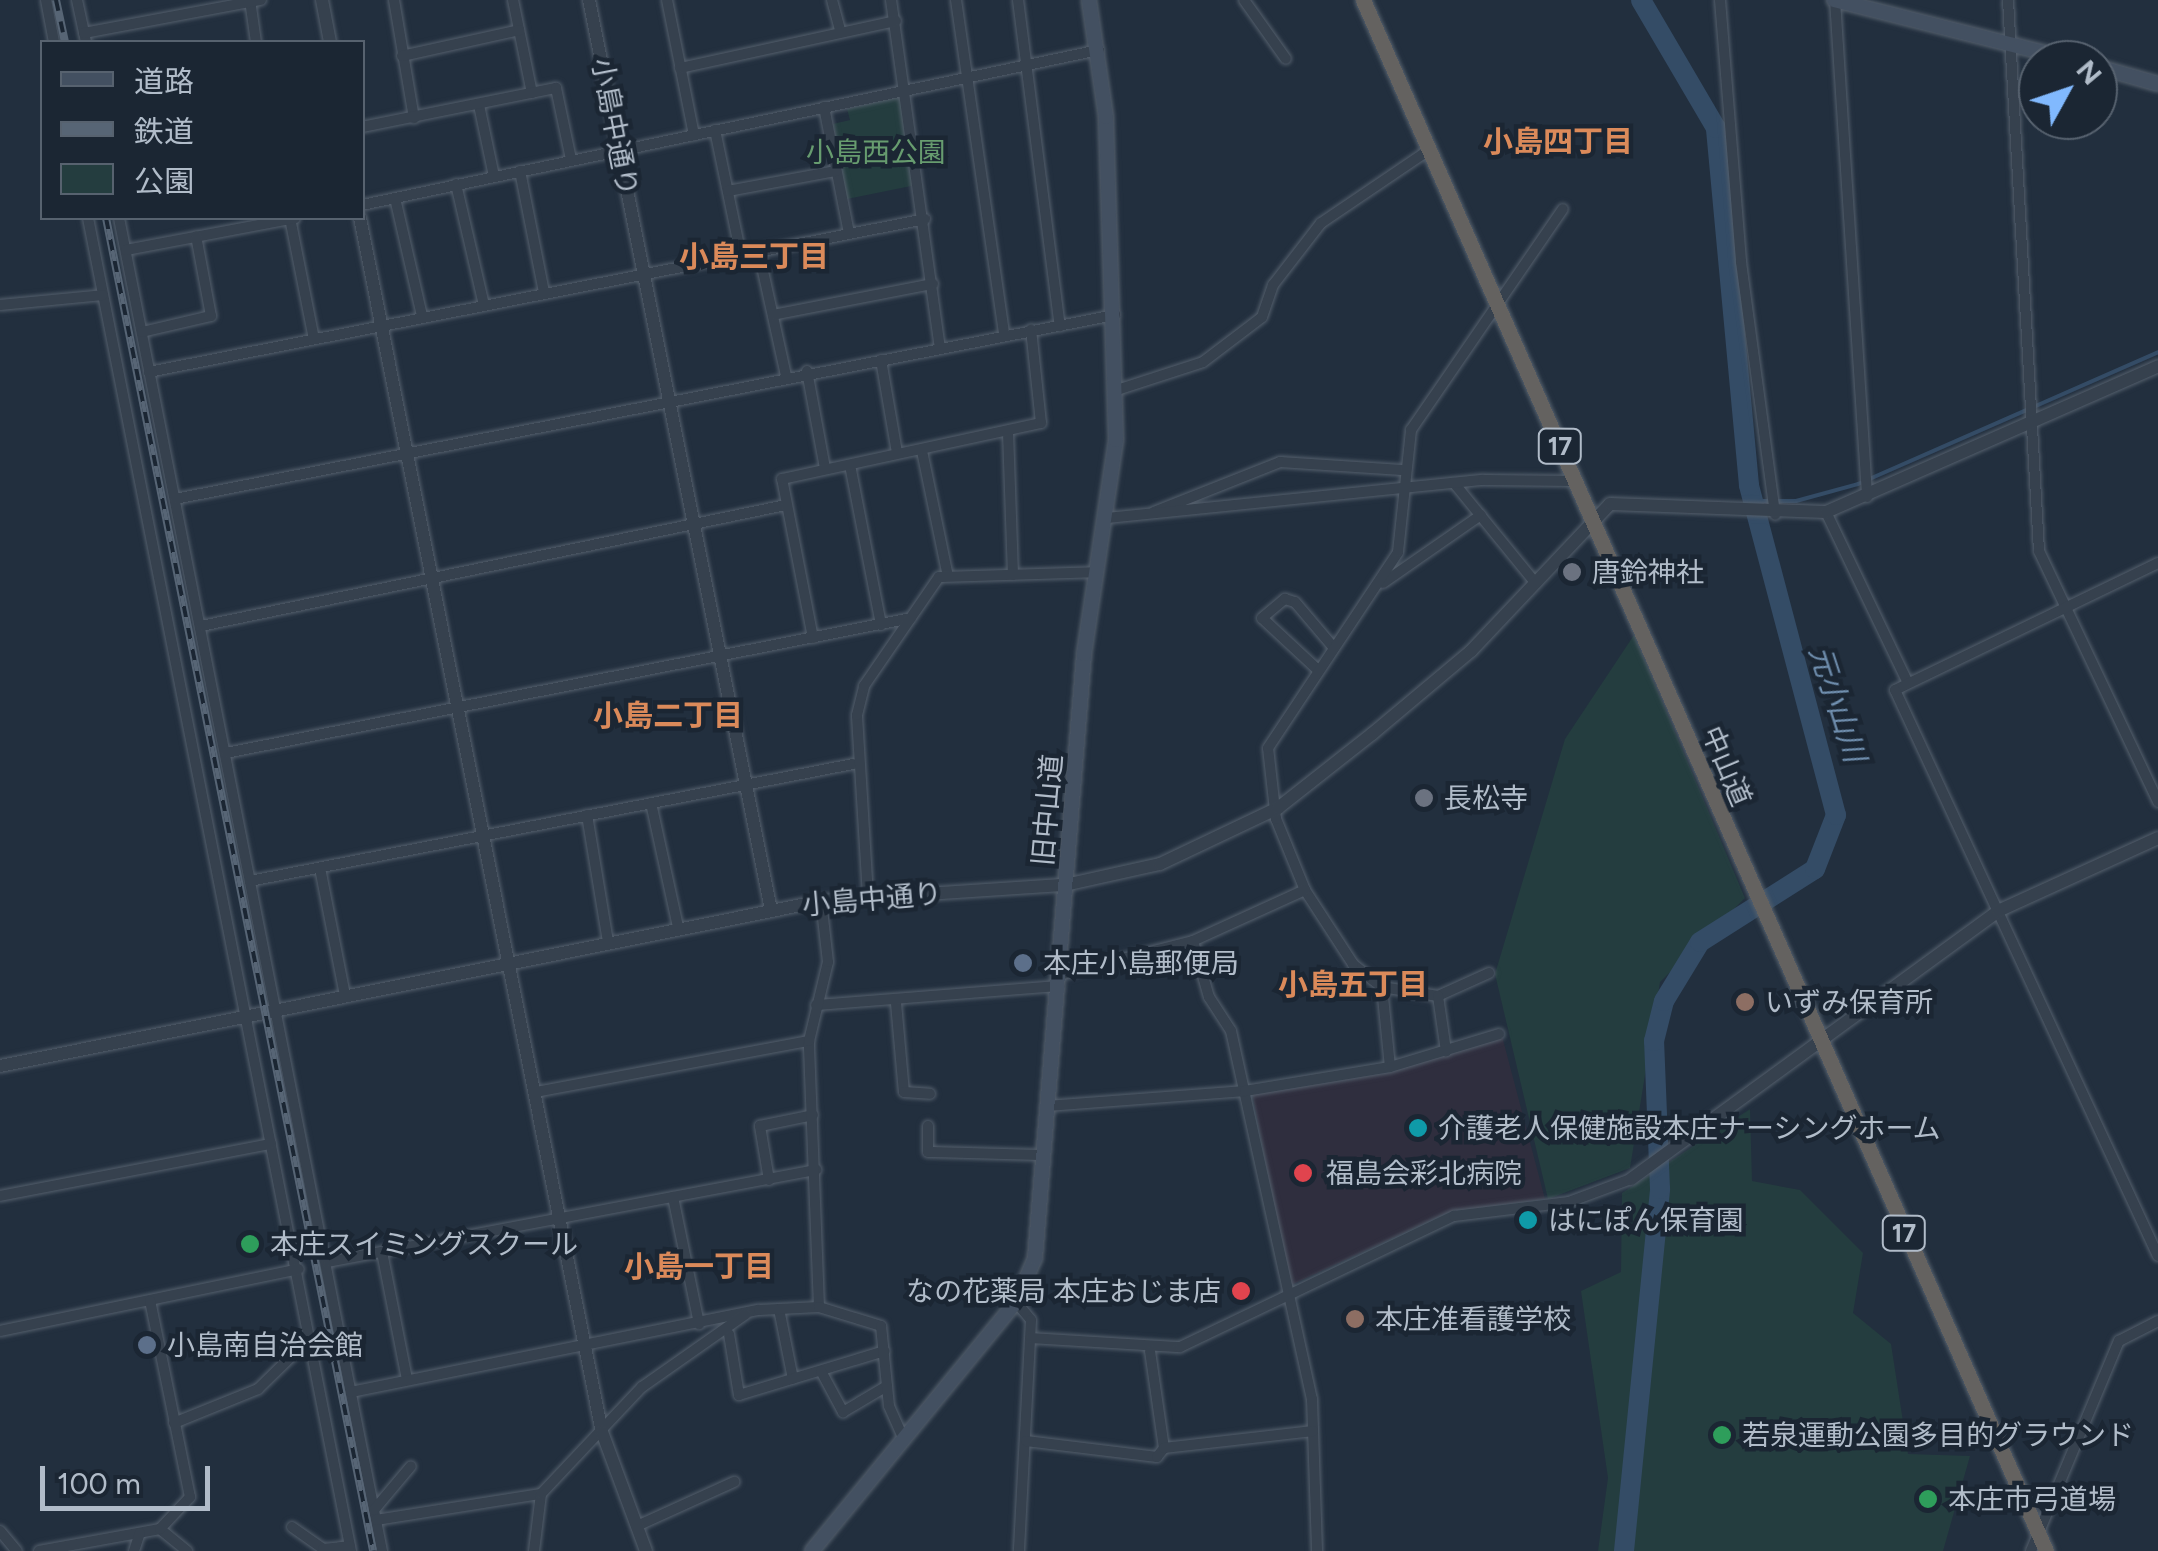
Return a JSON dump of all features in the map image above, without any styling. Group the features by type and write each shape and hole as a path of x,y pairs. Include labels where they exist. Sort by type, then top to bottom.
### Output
{"highway":[{"name":"中山道","path":"1364,0 2046,1551"}],"main road":[{"name":"旧中山道","path":"812,1551 1016,1302 1035,1258 1065,885 1097,572 1107,518 1117,390 1099,50 1090,0"},
{"path":"1835,0 2018,45"},
{"path":"2118,73 2158,84"}],"street":[{"path":"46,0 54,40"},
{"path":"77,0 85,38 254,1 256,40"},
{"path":"322,0 330,40"},
{"path":"394,0 414,118"},
{"path":"513,0 532,92"},
{"name":"小島中通り","path":"589,0 772,910 868,896 1065,885 1192,854 1278,808 1471,651 1592,519"},
{"path":"667,0 694,135"},
{"path":"832,0 840,30"},
{"path":"891,0 910,88 940,347"},
{"path":"956,0 970,76 1004,334"},
{"path":"1018,0 1030,64 1060,326"},
{"path":"1244,0 1286,59"},
{"path":"1720,0 1728,118 1770,514"},
{"path":"1835,0 1867,497"},
{"path":"2008,0 2039,550 2158,802"},
{"path":"680,68 840,30 896,21"},
{"path":"402,56 519,30"},
{"path":"365,203 1099,50"},
{"path":"365,126 556,88 570,159"},
{"path":"479,105 494,176"},
{"path":"824,107 849,233"},
{"path":"715,130 741,256"},
{"path":"1117,390 1203,362 1262,317 1308,236 1429,150"},
{"path":"520,171 544,292"},
{"path":"728,191 836,171"},
{"path":"456,184 482,302"},
{"path":"395,198 422,316"},
{"path":"1489,973 1438,996 1382,987 1353,964 1306,890 1278,808 1268,748 1318,670 1382,584 1398,552 1402,470 1411,430 1564,209"},
{"path":"150,372 482,302 925,219"},
{"path":"88,220 299,1270 350,1548 323,1549 292,1527"},
{"path":"119,220 250,882 280,1010 382,1551"},
{"path":"126,250 281,220"},
{"path":"292,220 314,339"},
{"path":"360,220 602,1432 646,1551"},
{"path":"142,332 210,316 196,236"},
{"path":"758,253 786,376"},
{"path":"773,315 932,284"},
{"path":"0,305 102,295"},
{"path":"175,500 806,370 881,360 1114,315"},
{"path":"813,638 782,479 1041,424 1031,330"},
{"path":"881,360 898,453"},
{"path":"1592,519 1640,499 1770,514 1826,512 1867,497 2031,417 2158,366"},
{"path":"806,370 824,468"},
{"path":"1008,432 1013,574"},
{"path":"922,452 948,572"},
{"path":"1150,514 1280,462 1402,470"},
{"path":"850,465 881,624"},
{"path":"1107,518 1454,483 1575,482"},
{"path":"1454,483 1534,581"},
{"path":"201,626 694,528 786,505"},
{"path":"1826,512 1906,680"},
{"path":"1382,584 1481,515"},
{"path":"2158,564 1906,680 1895,690 2158,1256"},
{"path":"948,572 1097,572"},
{"path":"868,896 854,764 864,686 948,572"},
{"path":"1318,670 1262,618 1285,599 1295,602 1334,648"},
{"path":"226,753 456,711 911,618"},
{"path":"250,882 746,781 854,764"},
{"path":"651,803 678,927"},
{"path":"587,815 608,942"},
{"path":"1032,1338 1150,1351 1180,1347 1466,1212 1570,1202 1631,1179 1664,1162 1998,912 2158,838"},
{"path":"320,868 346,995"},
{"path":"816,1005 896,1003 1059,981 1193,940 1306,890"},
{"path":"819,1307 809,1041 828,962 821,901"},
{"path":"0,1066 772,910"},
{"path":"1193,940 1245,1091 1288,1297 1313,1431 1317,1551"},
{"path":"1382,987 1390,1067"},
{"path":"1438,996 1446,1052"},
{"path":"896,1003 904,1092 930,1094"},
{"path":"1048,1106 1245,1091 1390,1067 1498,1034"},
{"path":"536,1092 809,1041"},
{"path":"768,1180 760,1126 813,1116"},
{"path":"928,1126 928,1152 1044,1154"},
{"path":"0,1196 271,1144"},
{"path":"328,1262 816,1170"},
{"path":"673,1198 699,1324"},
{"path":"382,1252 408,1380"},
{"path":"0,1332 299,1270"},
{"path":"39,1551 160,1529 190,1497 150,1301"},
{"path":"1016,1302 1028,1310 1032,1338 1019,1551"},
{"path":"352,1392 748,1313 819,1307 882,1326 887,1386 904,1440"},
{"path":"779,1309 793,1379"},
{"path":"375,1515 540,1494 642,1387 729,1334 748,1313"},
{"path":"2031,1551 2119,1341 2158,1322"},
{"path":"729,1334 739,1395 884,1351"},
{"path":"174,1423 258,1389 309,1339"},
{"path":"1150,1351 1164,1448"},
{"path":"821,1371 843,1412 887,1386"},
{"path":"1026,1441 1157,1457 1164,1448 1313,1431"},
{"path":"375,1515 411,1466"},
{"path":"637,1526 734,1482"},
{"path":"534,1551 540,1494"},
{"path":"160,1529 187,1551"},
{"path":"0,1531 17,1551"},
{"path":"134,1551 140,1533"}],"shaded area":[{"path":"1502,1036 1545,1199 1449,1212 1289,1286 1252,1092 1384,1073"}],"green space":[{"name":"小島西公園","path":"902,96 916,185 847,199 833,124 850,120 847,109"},
{"path":"1634,635 1745,898 1660,982 1630,1168 1548,1199 1495,974 1565,739"},
{"path":"1750,1109 1752,1181 1800,1190 1863,1253 1853,1313 1891,1344 1908,1454 1970,1456 1943,1551 1598,1551 1608,1478 1581,1291 1621,1272 1622,1193"}],"waterway":[{"name":"元小山川","path":"1624,1551 1660,1189 1654,1041 1664,1001 1700,942 1815,869 1836,815 1749,485 1716,128 1641,0"},
{"path":"1752,501 1796,501 1858,484 2158,352"}],"railway":[{"path":"56,0 65,40"},
{"path":"106,220 373,1551"}],"place":[{"name":"唐鈴神社","path":"1572,572"},
{"name":"長松寺","path":"1424,798"},
{"name":"本庄小島郵便局","path":"1023,963"},
{"name":"いずみ保育所","path":"1745,1002"},
{"name":"介護老人保健施設本庄ナーシングホーム","path":"1418,1128"},
{"name":"福島会彩北病院","path":"1303,1173"},
{"name":"はにぽん保育園","path":"1528,1220"},
{"name":"本庄スイミングスクール","path":"250,1244"},
{"name":"なの花薬局 本庄おじま店","path":"1241,1291"},
{"name":"本庄准看護学校","path":"1355,1319"},
{"name":"小島南自治会館","path":"147,1345"},
{"name":"若泉運動公園多目的グラウンド","path":"1722,1435"},
{"name":"本庄市弓道場","path":"1928,1499"}],"district":[{"name":"小島四丁目","path":"1558,142"},
{"name":"小島三丁目","path":"754,257"},
{"name":"小島二丁目","path":"668,716"},
{"name":"小島五丁目","path":"1353,985"},
{"name":"小島一丁目","path":"699,1267"}]}
